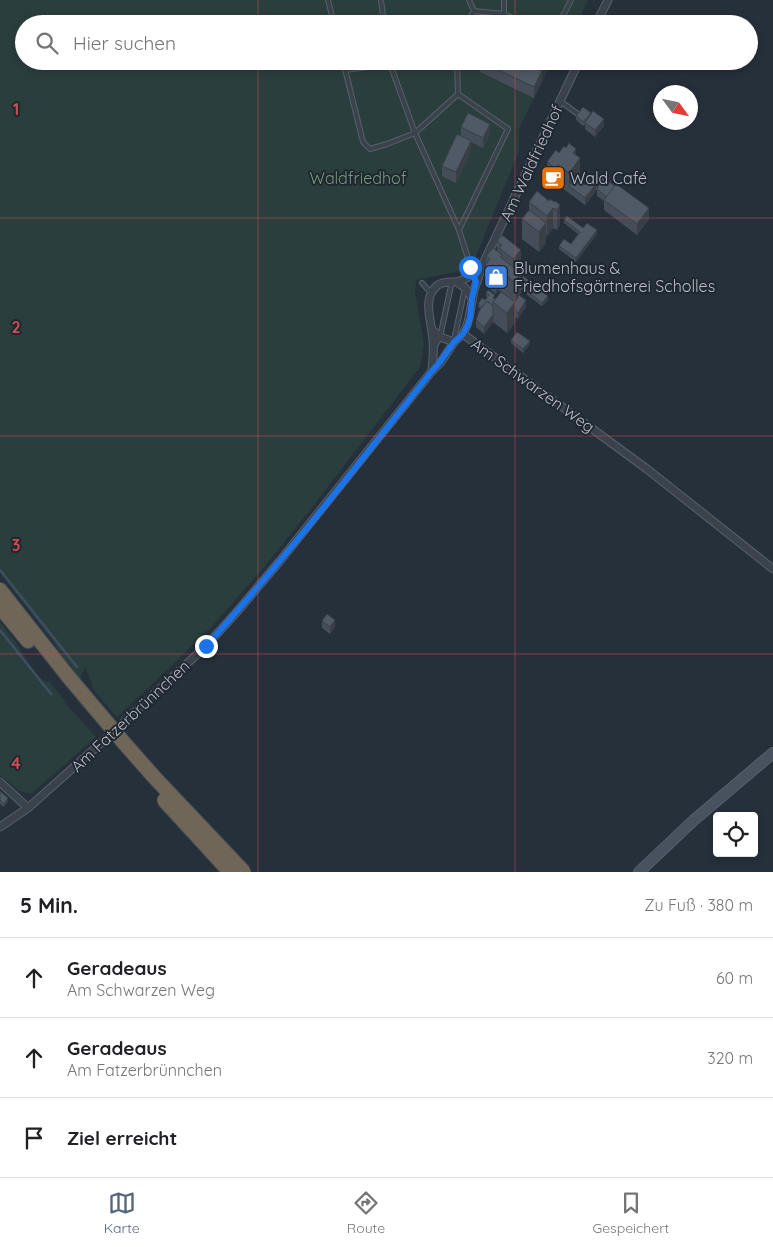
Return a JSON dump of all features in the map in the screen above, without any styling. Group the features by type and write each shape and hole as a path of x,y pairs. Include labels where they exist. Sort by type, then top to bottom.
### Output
{"highway":[{"path":"0,590 64,678 131,763 230,872"},
{"path":"0,607 155,778 244,872"}],"main road":[{"path":"639,872 694,820 773,753"}],"street":[{"path":"600,15 608,0"},
{"name":"Am Waldfriedhof","path":"483,264 575,70"},
{"path":"432,371 434,358 428,307 431,293 442,283 454,281 472,273 483,264"},
{"name":"Am Schwarzen Weg","path":"483,264 472,298 470,318 463,334 647,469 773,570"},
{"path":"454,281 465,288 472,298"},
{"path":"432,330 440,337 454,342 463,334"},
{"name":"Am Fatzerbrünnchen","path":"0,827 28,808 206,646 278,562 440,362 454,342"},
{"path":"0,782 28,808"}],"lane":[{"path":"328,0 332,15"},
{"path":"381,0 383,15"},
{"path":"468,0 474,11"},
{"path":"474,11 504,14 504,0"},
{"path":"563,15 570,0"},
{"path":"472,15 474,11"},
{"path":"345,70 363,142 370,149 415,133 458,94 457,70"},
{"path":"392,70 415,133 459,230 476,282"},
{"path":"458,94 508,129 459,230"},
{"path":"560,101 578,114"},
{"path":"433,348 440,337 454,281"},
{"path":"422,283 431,293"},
{"path":"454,342 465,288"}],"green space":[{"name":"Waldfriedhof","path":"0,0 588,0 581,15 15,15 15,70 548,70 519,129 519,151 474,261 466,264 464,270 416,280 415,292 424,345 420,367 265,566 209,630 202,634 184,654 117,717 95,692 85,667 80,679 0,573"},
{"path":"0,622 40,680 50,682 64,702 96,737 31,794 19,791 0,775"}],"building":[{"path":"499,70 542,71 534,87"},
{"path":"583,107 591,113 583,122 576,116"},
{"path":"593,111 604,119 595,130 585,123"},
{"path":"468,113 490,124 483,138 461,127"},
{"path":"457,134 471,141 456,172 442,166"},
{"path":"569,143 576,149 573,153 580,158 569,173 558,165 555,168 547,162 556,150 559,153"},
{"path":"601,176 615,186 607,197 597,189 599,185 596,183"},
{"path":"575,178 585,185 589,179 596,184 585,198 569,186"},
{"path":"616,184 649,208 637,224 604,200"},
{"path":"537,191 549,201 550,199 560,205 557,210 553,208 547,216 529,202"},
{"path":"529,210 546,223 539,232 522,219"},
{"path":"567,216 583,228 587,223 597,230 576,258 559,246 564,239 571,244 580,232 564,220"},
{"path":"502,235 521,250 513,259 499,248 502,245 497,241"},
{"path":"493,248 502,255 500,257 521,273 514,282 499,270 496,274 485,265 490,259 486,256"},
{"path":"523,276 529,281 524,288 521,286"},
{"path":"533,284 548,296 542,303 527,291"},
{"path":"488,290 495,295 493,298 495,299 492,305 487,301 482,307 478,304 482,298 485,300 489,295 486,293"},
{"path":"501,292 515,302 507,313 493,302"},
{"path":"519,295 526,300 518,313 515,310 515,302"},
{"path":"487,301 493,306 493,315 484,327 476,320 479,311"},
{"path":"517,332 530,341 523,349 511,340"},
{"path":"327,614 335,620 330,627 322,621"},
{"path":"0,791 8,798 4,804 0,800"}],"waterway":[{"path":"0,570 77,667"},
{"path":"0,630 51,694"}],"place":[{"name":"Wald Café","path":"553,178"},
{"name":"Blumenhaus & Friedhofsgärtnerei Scholles","path":"496,277"}],"route":[{"path":"206,646 278,562 440,362 454,342 463,334 470,318 476,282 470,267"}]}
